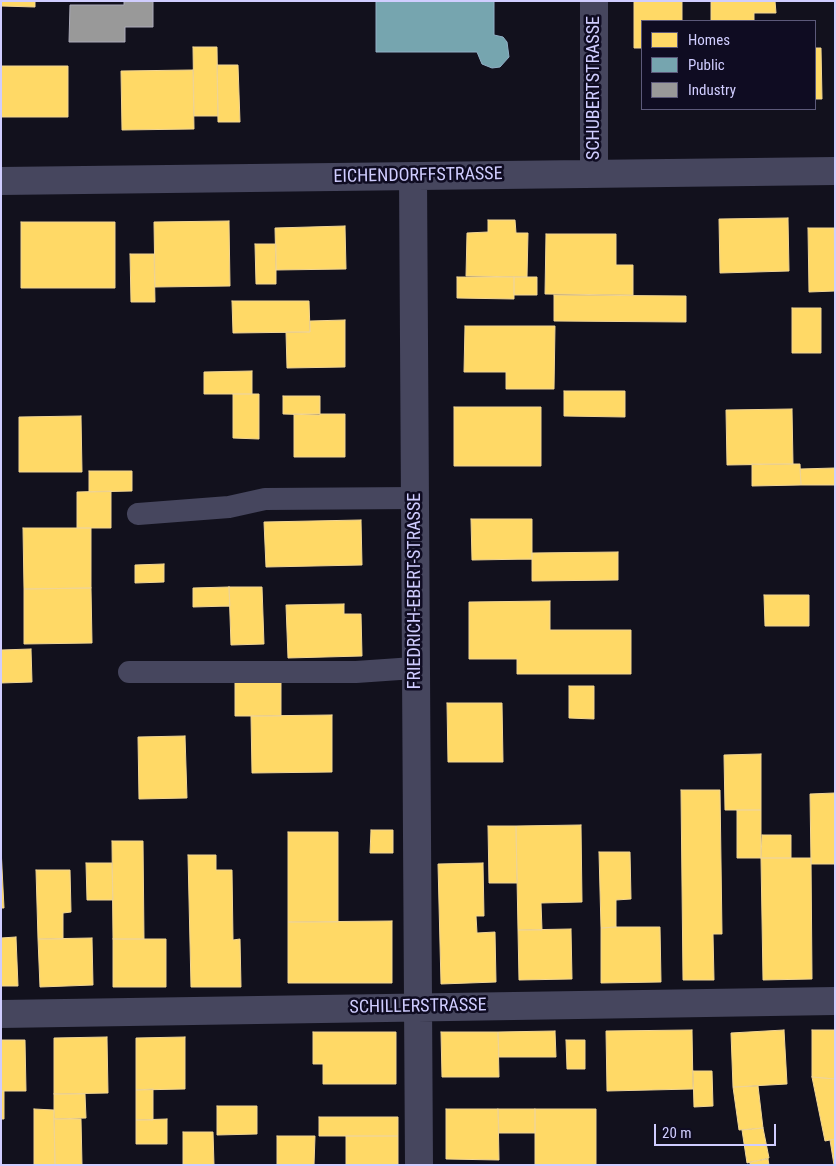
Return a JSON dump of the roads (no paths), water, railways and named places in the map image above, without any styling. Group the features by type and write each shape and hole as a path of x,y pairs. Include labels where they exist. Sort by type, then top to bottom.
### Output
{"street":[{"name":"SCHUBERTSTRASSE","path":"594,1 594,174"},
{"name":"EICHENDORFFSTRASSE","path":"1,181 835,171"},
{"name":"FRIEDRICH-EBERT-STRASSE","path":"413,176 414,668 419,1165"},
{"name":"SCHILLERSTRASSE","path":"1,1014 835,1001"}],"lane":[{"path":"138,514 230,507 266,499 415,498"},
{"path":"129,672 356,672 414,668"}]}
